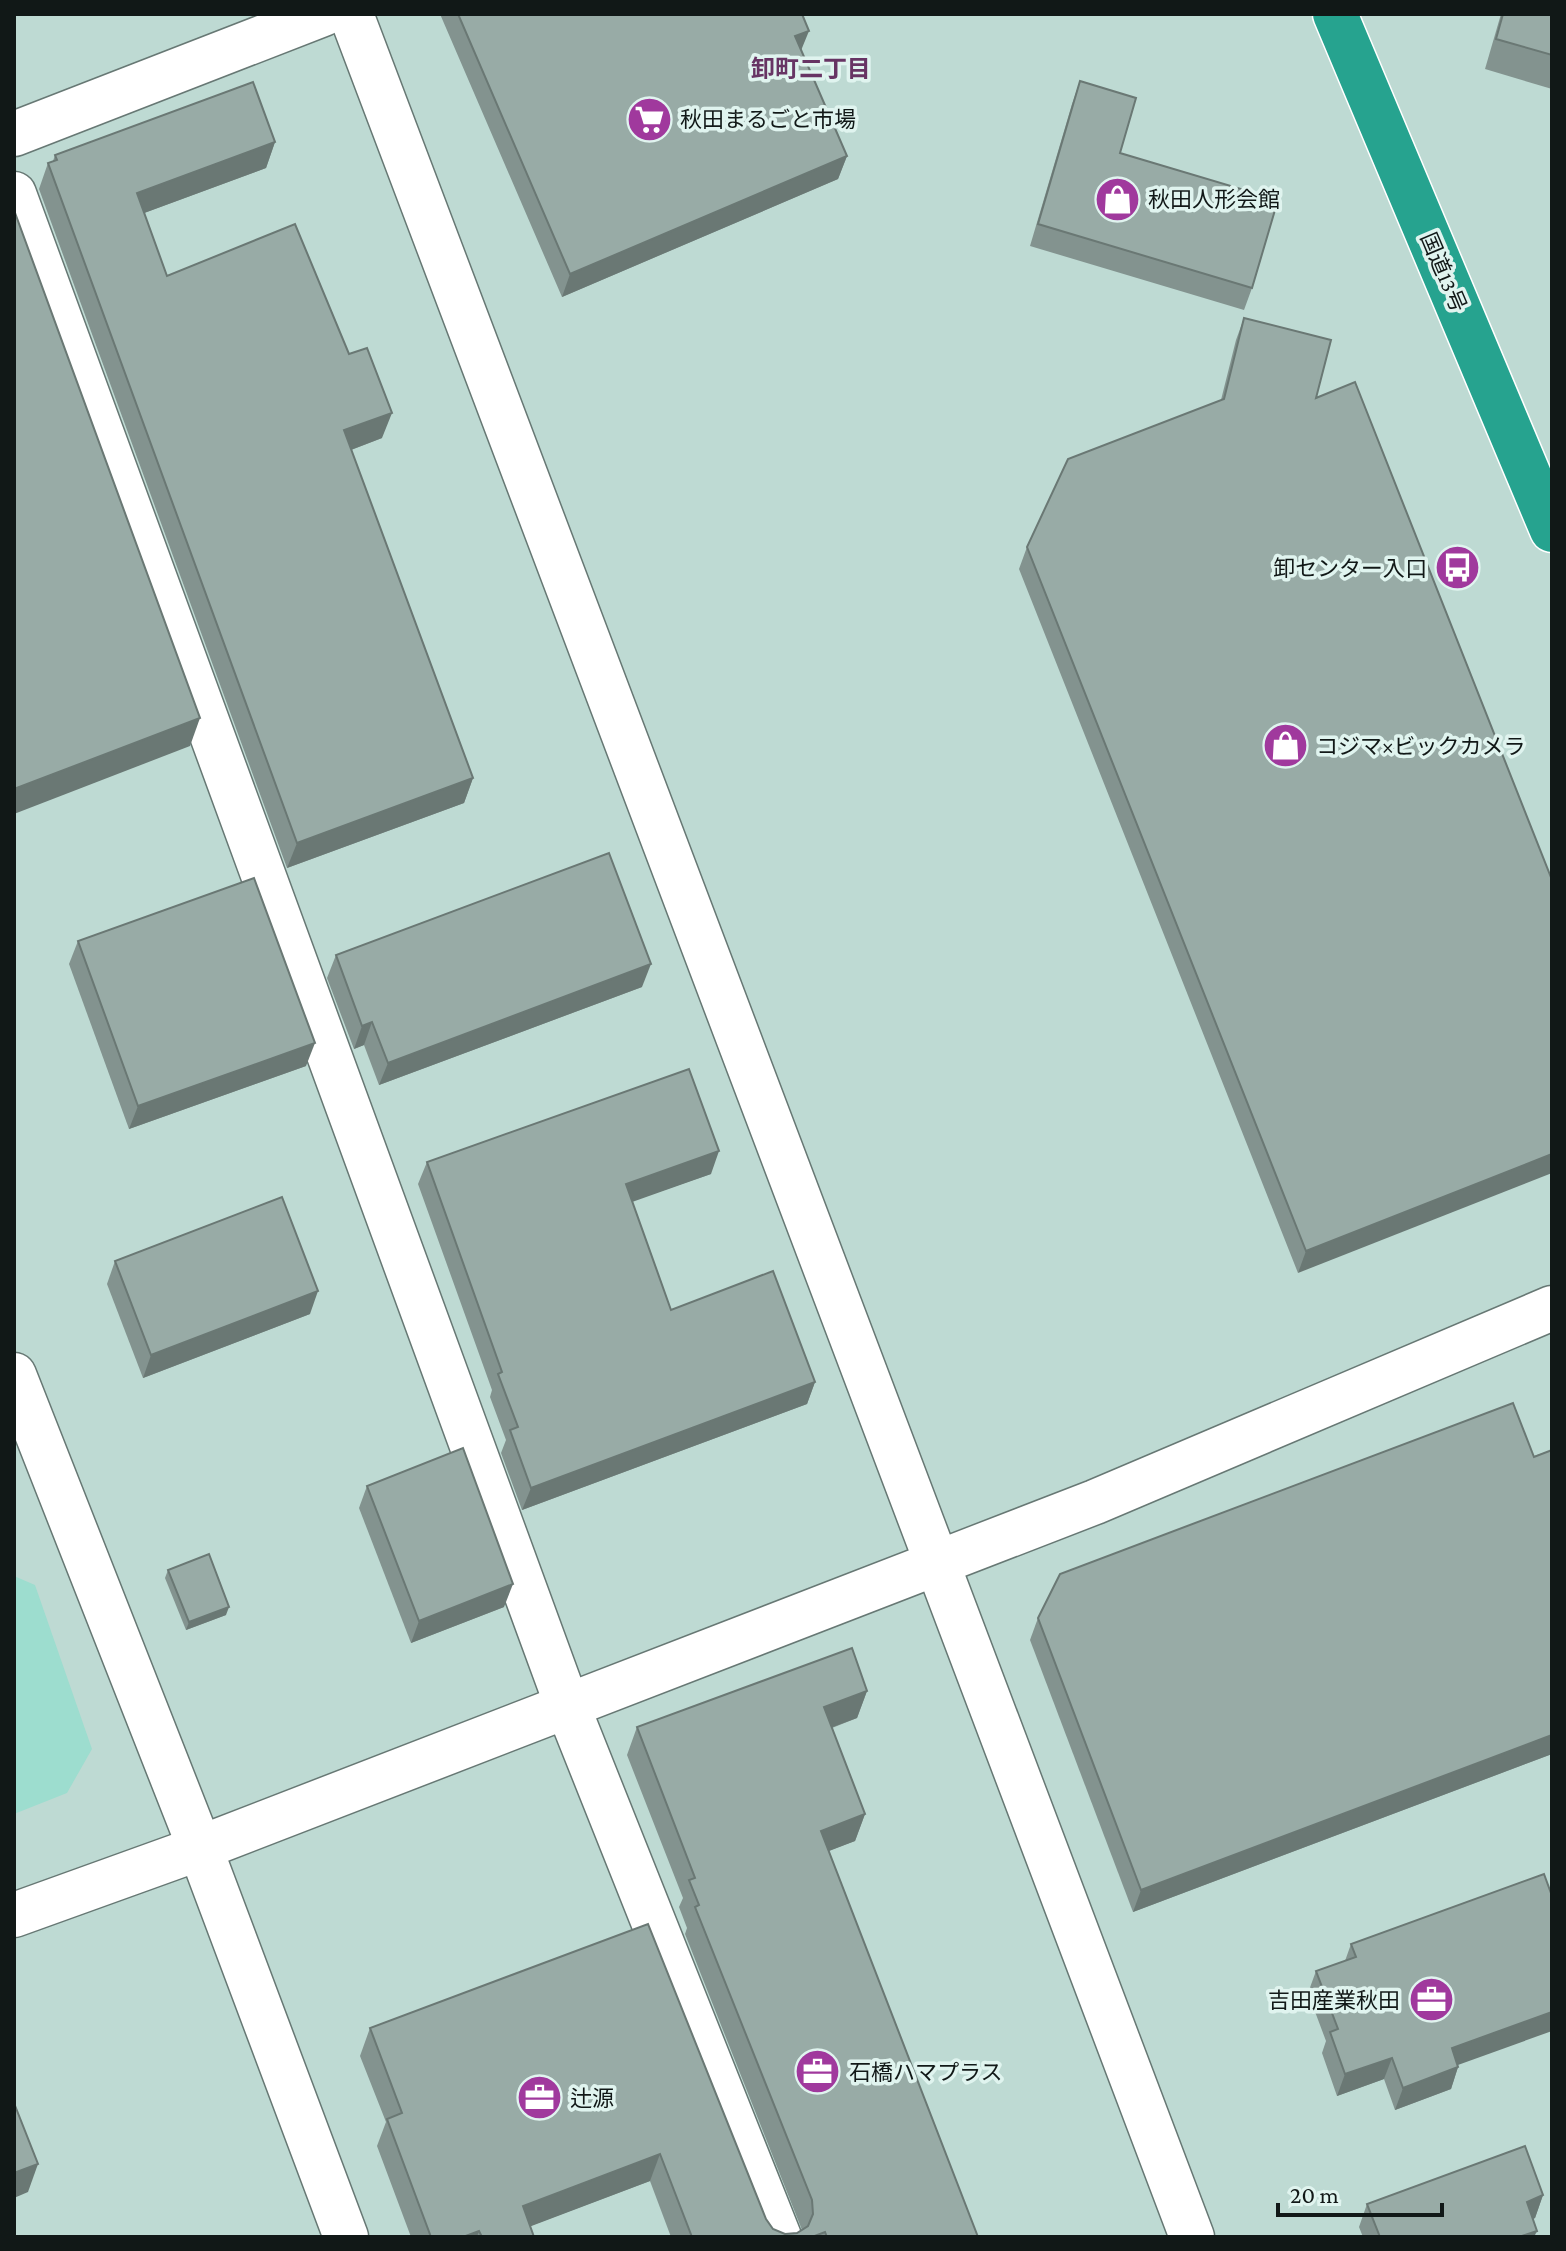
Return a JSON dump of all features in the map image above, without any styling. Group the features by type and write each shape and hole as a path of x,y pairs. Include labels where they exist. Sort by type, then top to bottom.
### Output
{"highway":[{"name":"国道13号","path":"1335,14 1552,530"}],"street":[{"path":"14,134 323,14"},
{"path":"351,14 1192,2237"},
{"path":"14,194 567,1705 779,2237"},
{"path":"14,1915 200,1848 1095,1502 1552,1308"},
{"path":"14,1375 29,1462 200,1848 346,2237"}],"shaded area":[{"path":"14,14 1552,14 1552,2237 14,2237"}],"green space":[{"path":"14,1576 35,1585 92,1749 67,1793 14,1814"}],"building":[{"name":"秋田まるごと市場","path":"458,14 802,14 809,31 795,36 847,156 570,274"},
{"path":"1503,14 1552,14 1552,55 1496,39"},
{"name":"秋田人形会館","path":"1080,81 1136,98 1120,153 1278,200 1252,288 1038,224"},
{"path":"253,82 275,142 137,193 167,276 295,224 349,354 367,348 392,413 344,430 473,778 297,843 48,163 57,160 55,155"},
{"path":"14,210 200,718 14,789"},
{"name":"コジマ×ビックカメラ","path":"1244,318 1331,340 1316,398 1355,382 1552,880 1552,1154 1306,1251 1027,547 1068,459 1224,399"},
{"path":"609,853 651,964 388,1063 372,1022 362,1026 336,955"},
{"path":"254,878 315,1043 138,1106 78,941"},
{"path":"689,1069 719,1151 626,1184 671,1310 773,1271 815,1382 531,1488 510,1430 518,1427 498,1374 502,1372 427,1162"},
{"path":"282,1197 318,1291 151,1355 115,1261"},
{"path":"1513,1403 1534,1457 1552,1450 1552,1735 1141,1890 1038,1618 1060,1574"},
{"path":"463,1448 513,1584 419,1621 367,1486"},
{"path":"209,1554 229,1607 189,1622 168,1570"},
{"path":"852,1648 867,1691 824,1707 865,1814 821,1831 978,2237 827,2237 825,2232 812,2237 692,2237 660,2154 523,2206 534,2237 482,2237 479,2231 463,2237 431,2237 387,2119 402,2113 370,2028 648,1924 766,2219 773,2229 785,2234 797,2233 808,2226 813,2214 812,2200 695,1907 699,1905 689,1880 695,1878 637,1727"},
{"name":"吉田産業秋田","path":"1544,1874 1552,1896 1552,2012 1452,2048 1458,2067 1403,2088 1392,2058 1345,2074 1330,2032 1338,2029 1316,1971 1356,1957 1351,1944"},
{"path":"14,2103 38,2164 14,2173"},
{"path":"1525,2146 1543,2195 1527,2202 1537,2231 1519,2237 1380,2237 1367,2204"}],"place":[{"name":"秋田まるごと市場","path":"649,119"},
{"name":"秋田人形会館","path":"1117,199"},
{"name":"卸センター入口","path":"1458,568"},
{"name":"コジマ×ビックカメラ","path":"1285,746"},
{"name":"吉田産業秋田","path":"1431,2000"},
{"name":"石橋ハマプラス","path":"818,2072"},
{"name":"辻源","path":"539,2098"}],"district":[{"name":"卸町二丁目","path":"811,69"}]}
